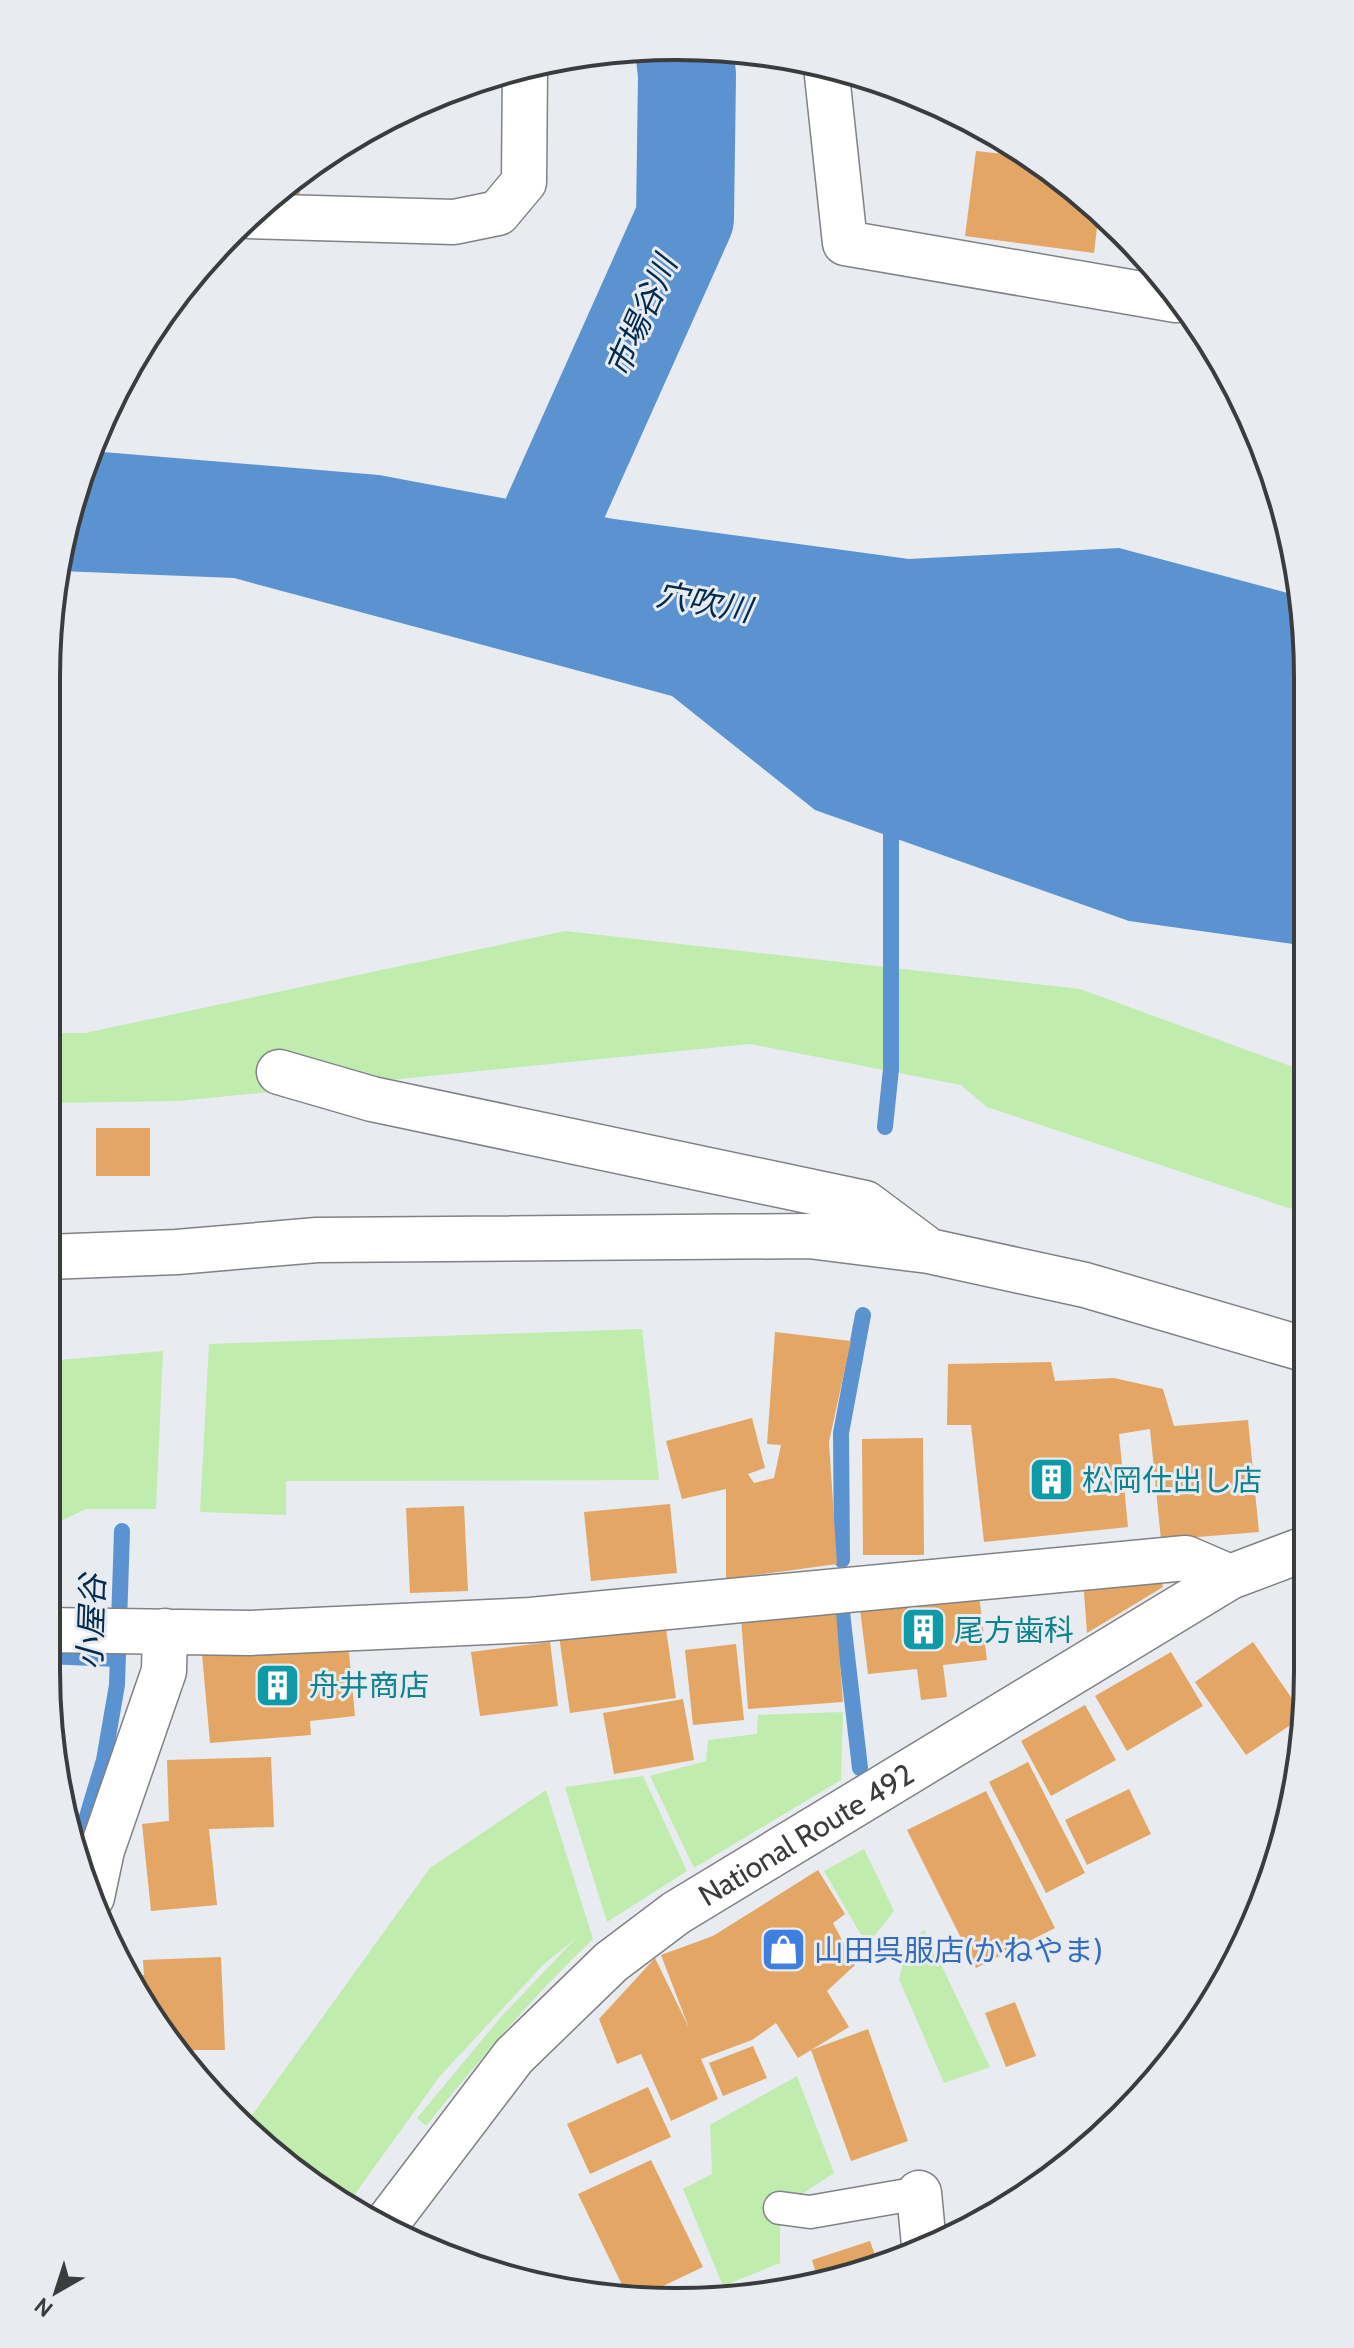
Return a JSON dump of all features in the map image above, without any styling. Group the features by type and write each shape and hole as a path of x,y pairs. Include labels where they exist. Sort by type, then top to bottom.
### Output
{"main road":[{"path":"266,217 454,222 498,213 524,182 525,79"},
{"path":"827,79 845,243 1163,298"},
{"path":"279,1072 372,1099 865,1203 929,1251"},
{"path":"60,1256 177,1252 317,1240 809,1236 929,1251 1085,1285 1294,1346"},
{"name":"National Route 492","path":"391,2217 514,2056 611,1962 676,1913 1230,1577 1294,1553"},
{"path":"64,1631 250,1633 531,1620 1186,1558 1230,1577"},
{"path":"96,1878 102,1850 164,1671 158,1631"},
{"path":"919,2193 923,2236"}],"lane":[{"path":"780,2208 810,2212 919,2193"}],"green space":[{"path":"565,931 1080,989 1294,1067 1294,1210 987,1107 961,1085 750,1044 179,1101 60,1103 60,1033 85,1033"},
{"path":"642,1329 659,1480 286,1481 286,1515 200,1512 209,1344"},
{"path":"163,1351 156,1509 86,1509 60,1521 60,1360"},
{"path":"843,1712 841,1780 694,1868 650,1776 706,1761 708,1740 757,1734 758,1715"},
{"path":"643,1776 687,1871 607,1922 565,1787"},
{"path":"546,1790 593,1939 506,2030 426,2126 417,2118 501,2017 576,1938 544,1964 440,2076 353,2196 301,2160 251,2117 430,1868"},
{"path":"864,1849 894,1911 867,1945 824,1871"},
{"path":"924,1929 990,2067 944,2083 899,1979 907,1949"},
{"path":"797,2076 834,2173 780,2208 780,2263 723,2286 683,2189 712,2174 710,2125"}],"water":[{"name":"穴吹川","path":"103,452 379,475 614,519 909,559 1119,548 1288,593 1294,677 1294,944 1129,921 815,810 672,696 234,578 69,571 81,517"}],"building":[{"path":"976,151 1004,154 1053,188 1097,226 1094,253 965,236"},
{"path":"300,189 300,199 288,199"},
{"path":"96,1128 150,1128 150,1176 96,1176"},
{"path":"775,1332 851,1341 829,1442 837,1564 726,1579 726,1489 682,1499 666,1441 752,1418 765,1468 748,1474 754,1483 774,1478 781,1445 767,1444"},
{"path":"1051,1362 1055,1381 1114,1378 1163,1389 1174,1426 1248,1420 1259,1532 1161,1540 1150,1429 1119,1434 1128,1527 984,1542 971,1425 947,1425 948,1364"},
{"path":"923,1438 924,1555 863,1555 862,1439"},
{"path":"670,1504 677,1573 591,1581 584,1512"},
{"path":"464,1506 468,1591 410,1593 406,1508"},
{"path":"1160,1569 1163,1587 1087,1633 1083,1579"},
{"name":"尾方歯科","path":"978,1587 987,1660 943,1665 947,1697 921,1700 917,1669 868,1674 859,1601"},
{"path":"836,1611 843,1702 748,1709 741,1618"},
{"path":"665,1622 676,1698 570,1713 559,1636"},
{"name":"舟井商店","path":"348,1642 355,1716 310,1721 311,1735 210,1743 202,1654"},
{"path":"550,1642 558,1706 480,1716 471,1652"},
{"path":"1253,1642 1293,1700 1292,1724 1246,1755 1195,1682"},
{"path":"736,1644 744,1720 693,1725 685,1650"},
{"path":"1171,1652 1203,1706 1127,1751 1095,1696"},
{"path":"683,1699 694,1760 614,1774 603,1713"},
{"path":"1085,1705 1116,1760 1051,1796 1021,1741"},
{"path":"271,1757 274,1827 209,1829 217,1905 151,1911 142,1824 169,1821 167,1760"},
{"path":"1028,1762 1085,1873 1046,1893 989,1782"},
{"path":"1129,1789 1151,1834 1087,1865 1065,1820"},
{"path":"986,1791 1055,1928 976,1968 907,1830"},
{"path":"818,1870 845,1914 833,1923 855,1965 827,1991 849,2027 798,2058 776,2023 752,2040 701,2059 718,2099 671,2121 641,2054 617,2064 599,2019 655,1958 689,2028 661,1955 713,1936"},
{"path":"221,1957 225,2050 194,2050 194,2055 143,1980 140,1975 144,1975 143,1960"},
{"path":"1015,2002 1036,2056 1006,2067 985,2013"},
{"path":"868,2029 908,2141 851,2161 811,2050"},
{"path":"753,2046 767,2078 723,2096 709,2063"},
{"path":"648,2087 671,2137 590,2174 567,2124"},
{"path":"651,2160 703,2267 660,2288 622,2286 578,2194"},
{"path":"870,2241 875,2255 815,2272 812,2260"}],"waterway":[{"name":"市場谷川","path":"527,571 685,218 685,60"},
{"path":"885,1127 891,1069 891,817"},
{"path":"842,1560 841,1433 863,1315"},
{"name":"小屋谷","path":"82,1834 104,1760 117,1685 122,1531"},
{"path":"841,1604 860,1768"},
{"path":"60,1657 118,1659"}],"place":[{"name":"松岡仕出し店","path":"1051,1480"},
{"name":"尾方歯科","path":"923,1630"},
{"name":"舟井商店","path":"278,1685"},
{"name":"山田呉服店(かねやま)","path":"783,1950"}]}
